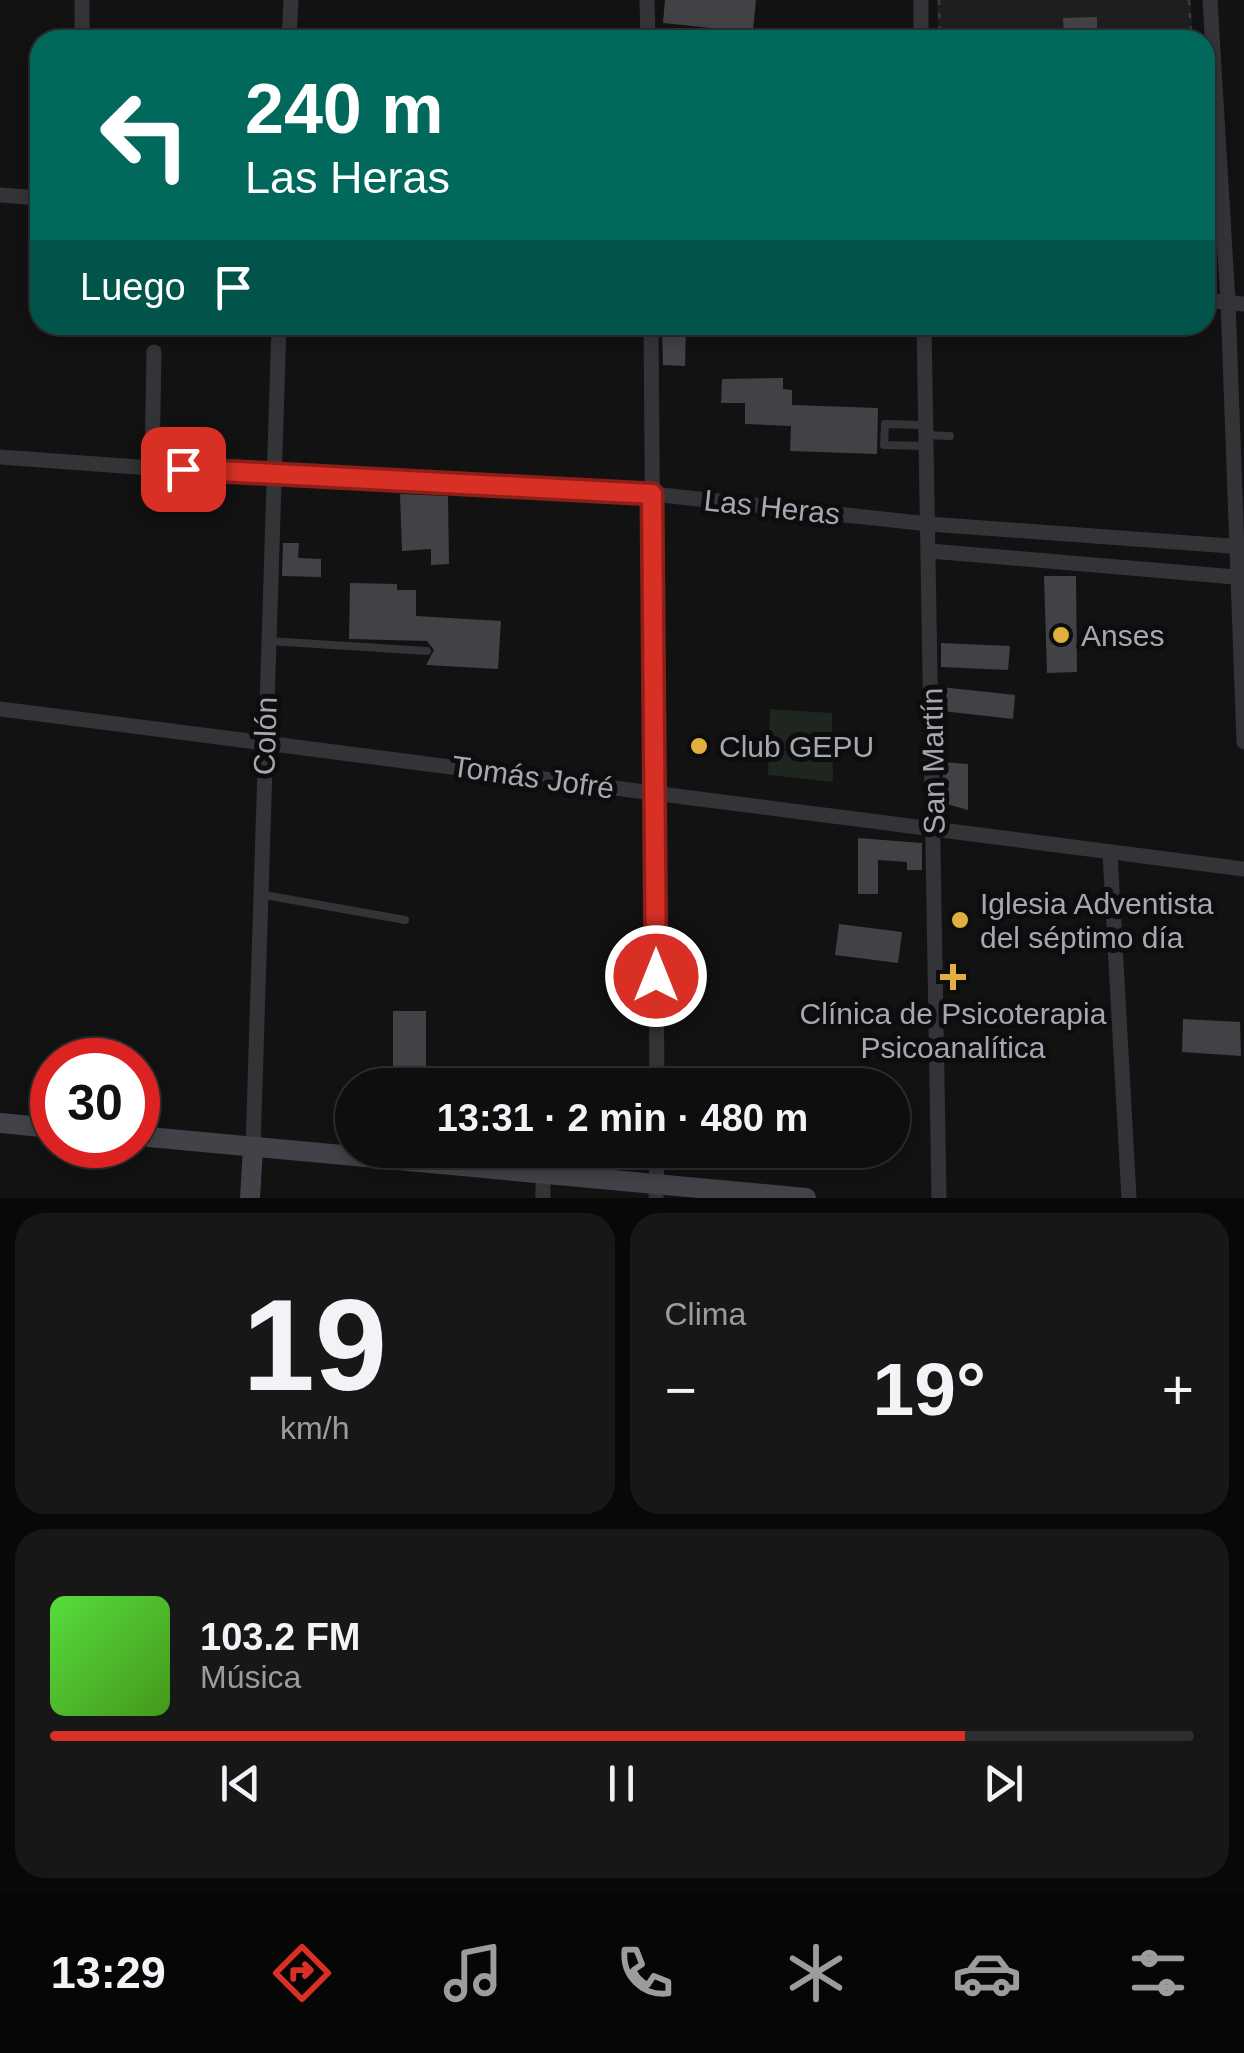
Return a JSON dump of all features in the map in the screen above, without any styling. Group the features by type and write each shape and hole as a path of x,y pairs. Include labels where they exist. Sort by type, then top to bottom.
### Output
{"main road":[{"path":"0,1123 30,1126"},
{"path":"160,1138 544,1175 657,1191 806,1198"},
{"path":"250,1198 253,1148"}],"street":[{"path":"82,0 82,30"},
{"path":"289,30 290,0"},
{"path":"647,0 648,30"},
{"path":"920,0 921,30"},
{"path":"1210,0 1213,30"},
{"path":"1215,58 1236,303 1239,547 1235,577 1244,742"},
{"path":"0,195 30,197"},
{"name":"Colón","path":"253,1148 280,335"},
{"path":"651,335 657,1068"},
{"name":"San Martín","path":"924,335 939,1198"},
{"path":"152,467 154,352"},
{"name":"Las Heras","path":"0,457 275,477 652,494 929,524 1239,547"},
{"path":"930,551 1235,577"},
{"name":"Tomás Jofré","path":"0,710 1244,869"},
{"path":"1110,853 1129,1198"},
{"path":"542,1198 544,1175"}],"lane":[{"path":"924,435 884,445 885,424 924,435 950,436"},
{"path":"269,641 427,651"},
{"path":"259,894 405,920"}],"path":[{"path":"939,0 940,30"},
{"path":"1189,0 1190,30"}],"shaded area":[{"path":"937,0 1191,0 1192,30 938,30"},
{"path":"770,709 832,713 833,782 768,775"}],"building":[{"path":"665,0 756,0 753,30 663,23"},
{"path":"1097,17 1097,30 1064,30 1063,18"},
{"path":"662,335 686,335 685,366 663,365"},
{"path":"783,378 783,389 792,390 792,405 878,408 877,454 790,451 791,426 745,424 745,403 721,403 722,379"},
{"path":"400,494 448,496 449,564 431,565 431,549 402,551"},
{"path":"283,543 299,543 298,558 321,559 321,577 282,576"},
{"name":"Anses","path":"1044,576 1076,576 1077,672 1047,673"},
{"path":"350,583 397,584 397,590 416,590 416,616 501,621 498,669 426,665 434,650 427,641 349,639"},
{"path":"941,643 1010,646 1008,670 941,667"},
{"path":"941,687 1015,695 1013,719 942,711"},
{"path":"943,762 968,764 968,810 943,803"},
{"path":"858,838 922,843 922,870 907,870 907,862 878,860 878,894 858,894"},
{"path":"839,924 902,932 898,963 835,955"},
{"path":"393,1011 426,1011 426,1068 393,1068"},
{"path":"1183,1019 1240,1022 1241,1056 1182,1052"}],"place":[{"name":"Anses","path":"1061,635"},
{"name":"Club GEPU","path":"699,746"},
{"name":"Iglesia Adventista del séptimo día","path":"960,920"},
{"name":"Clínica de Psicoterapia Psicoanalítica","path":"953,977"}],"route":[{"path":"183,469 275,477 652,494 656,976"}]}
